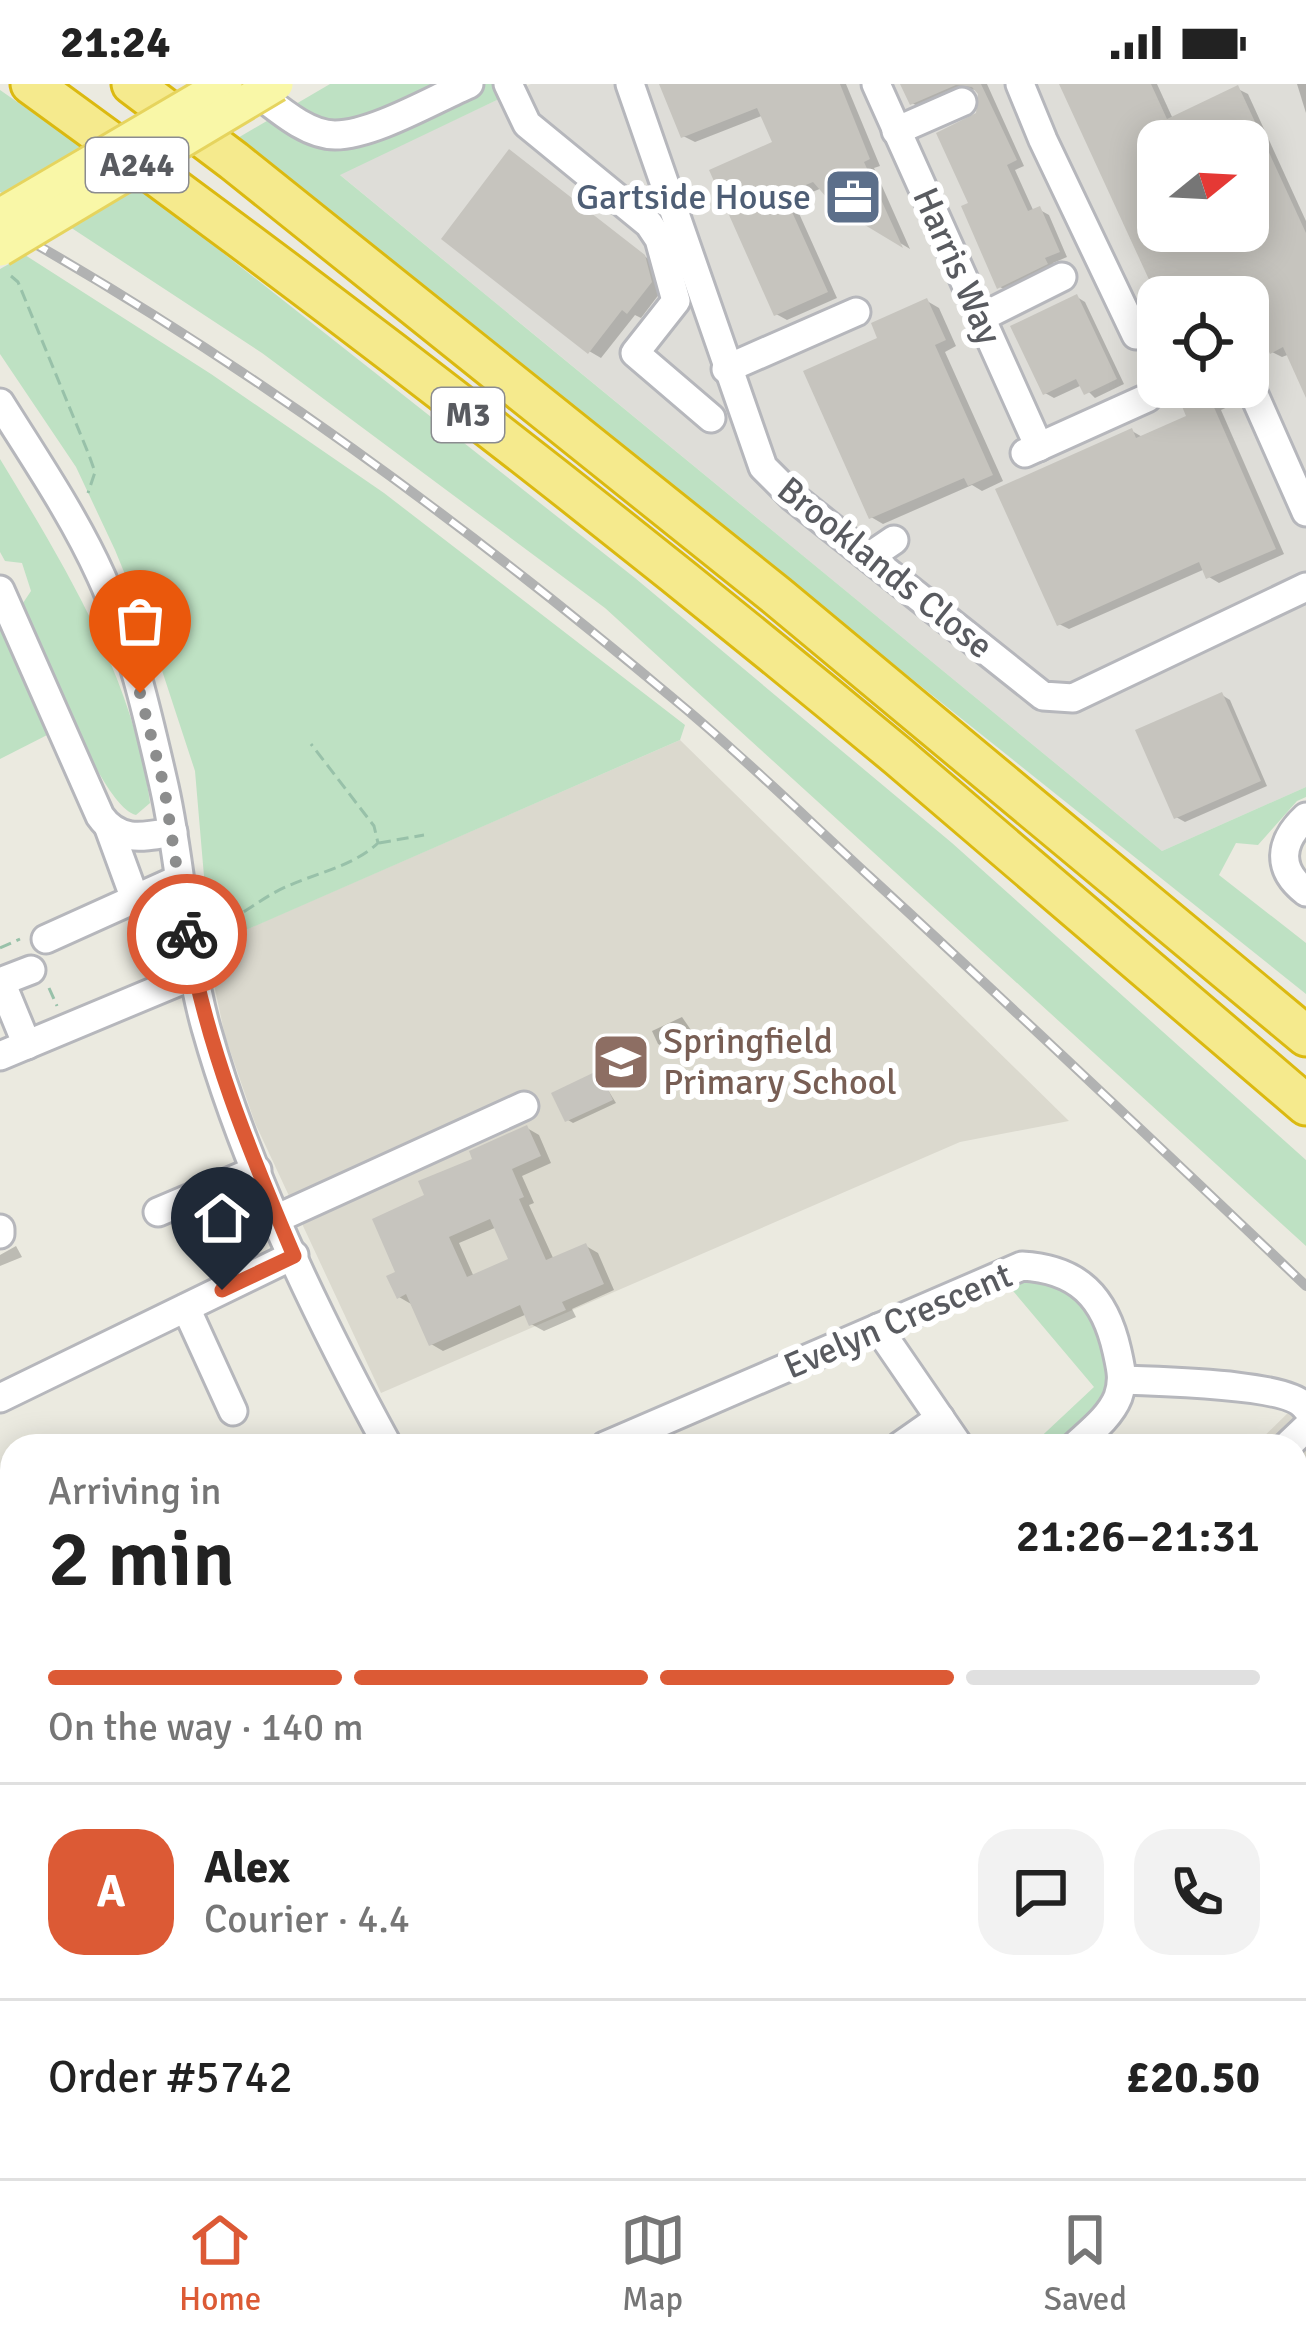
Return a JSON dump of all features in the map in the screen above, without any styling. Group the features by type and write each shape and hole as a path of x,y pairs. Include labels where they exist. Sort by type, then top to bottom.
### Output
{"highway":[{"name":"M3","path":"32,84 636,545 898,757 1306,1105"},
{"name":"M3","path":"132,84 777,596 1306,1036"},
{"name":"M3","path":"1241,1049 1306,1115"}],"main road":[{"name":"A244","path":"0,216 225,84"},
{"name":"A244","path":"4,261 276,84"}],"street":[{"path":"245,84 303,125 334,135 370,127 470,84"},
{"path":"508,84 527,124 649,224 659,239 676,301 635,353 711,418"},
{"name":"Brooklands Close","path":"630,84 763,467 793,497 1043,696 1073,698 1306,587"},
{"name":"Harris Way","path":"876,84 980,318 1030,451 1137,403"},
{"path":"1020,84 1136,335"},
{"path":"896,131 962,103"},
{"path":"980,318 1062,278"},
{"path":"726,369 856,312"},
{"path":"0,403 102,577 124,639 173,832 194,975 218,1069 294,1256 382,1434"},
{"path":"1260,408 1306,512"},
{"path":"869,557 894,540"},
{"path":"7,586 135,899"},
{"path":"1306,818 1288,834 1282,858 1290,878 1306,892"},
{"path":"109,828 137,838 173,832"},
{"path":"46,939 179,879"},
{"path":"27,1045 0,982 31,970"},
{"path":"0,1056 194,975"},
{"path":"278,1218 524,1106"},
{"path":"158,1212 257,1170"},
{"path":"0,1398 294,1256"},
{"name":"Evelyn Crescent","path":"633,1434 1022,1266 1049,1267 1074,1277 1105,1313 1123,1380"},
{"path":"186,1308 233,1411"},
{"path":"878,1328 951,1434"},
{"path":"1086,1434 1116,1403 1123,1380 1294,1396 1305,1413"},
{"path":"917,1434 940,1418"}],"path":[{"path":"4,261 17,282 94,472 92,486 72,520"},
{"path":"311,744 374,826 378,843"},
{"path":"186,930 220,924 378,843 424,835"}],"shaded area":[{"path":"531,84 1306,84 1306,787 1162,851 339,174"},
{"name":"Springfield Primary School","path":"680,740 1069,1121 960,1142 381,1393 255,1123 225,1036 206,947"},
{"path":"1306,1402 1306,1434 1266,1434"}],"green space":[{"path":"330,84 500,84 499,99 340,175 1162,851 1306,787 1306,797 1258,845 1236,843 1219,875 1306,943 1306,994 236,139"},
{"path":"0,90 137,185 635,578 952,843 1306,1160 1306,1246 605,608 262,353 70,227 0,192"},
{"path":"25,255 384,493 685,725 680,740 216,943 205,888 195,771 152,640 76,467 0,354 0,269"},
{"path":"0,459 71,581 129,711 150,803 136,815 106,784 73,721 23,603 31,591 22,563 5,561 0,552"},
{"path":"0,611 55,731 0,759"},
{"path":"998,1273 1074,1278 1123,1380 1073,1434 1044,1434 1094,1387"}],"building":[{"path":"659,84 840,84 870,159 864,162 903,248 835,207 813,182 784,194 828,292 774,316 709,170 772,142 757,108 681,138"},
{"path":"900,84 981,84 1017,160 1007,165 1028,211 1040,206 1060,252 1045,258 1048,264 997,289 961,206 968,203 936,133 976,113 978,94 972,87 956,85 910,105"},
{"path":"1059,84 1151,84 1167,119 1238,85 1254,120 1137,120 1137,252 1269,252 1269,152 1306,233 1306,398 1283,347 1270,354 1269,276 1147,276"},
{"path":"509,149 645,255 652,282 627,314 622,310 588,354 441,239"},
{"path":"1077,294 1117,379 1084,395 1076,379 1043,395 1010,326"},
{"path":"927,298 946,340 935,345 993,475 968,486 964,478 869,519 803,371 877,338 871,323"},
{"path":"1183,408 1214,408 1276,549 1206,579 1199,562 1057,626 995,489 1132,428 1136,438 1186,416"},
{"path":"1222,692 1261,781 1174,819 1135,730"},
{"path":"599,1070 613,1100 565,1122 551,1093"},
{"path":"527,1125 541,1156 512,1169 524,1197 519,1199 546,1260 586,1243 604,1284 562,1302 566,1310 529,1326 520,1305 429,1346 406,1294 397,1299 386,1276 395,1272 372,1219 424,1195 418,1181 472,1159 469,1151","holes":["490,1219 508,1259 467,1277 449,1237"]}],"railway":[{"path":"0,224 91,276 267,389 436,510 601,639 753,768 1306,1286"}],"way so far":[{"path":"140,693 173,832 187,934"}],"place":[{"name":"Gartside House","path":"853,197"},
{"name":"Springfield Primary School","path":"621,1062"}],"route":[{"path":"187,934 218,1069 294,1256 222,1290"}]}
